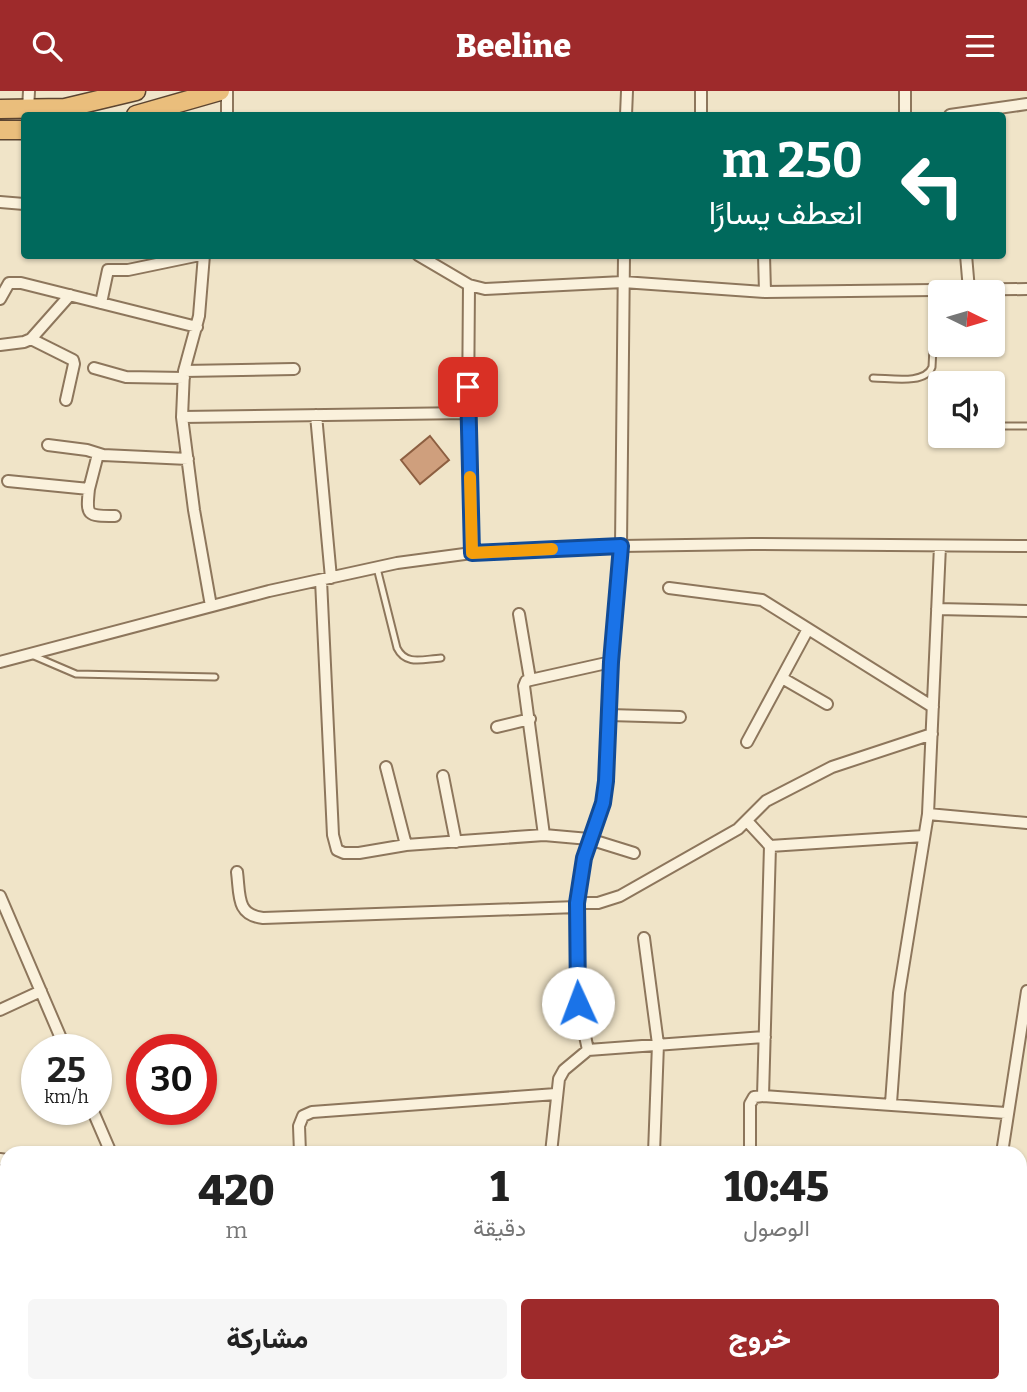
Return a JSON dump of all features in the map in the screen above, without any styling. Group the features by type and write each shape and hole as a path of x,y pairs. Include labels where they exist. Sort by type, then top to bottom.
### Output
{"highway":[{"path":"0,110 65,108 136,91"},
{"path":"146,112 220,91"},
{"path":"0,130 21,130"}],"street":[{"path":"28,109 29,91"},
{"path":"227,91 228,112"},
{"path":"626,112 627,91"},
{"path":"701,91 701,112"},
{"path":"905,91 905,112"},
{"path":"972,112 1027,104"},
{"path":"0,202 21,204"},
{"path":"101,303 108,270 128,270 182,259"},
{"path":"202,259 197,327 184,375 182,417 211,605"},
{"path":"425,259 469,285 485,289 623,282 765,292 928,290"},
{"path":"588,1050 578,1003 577,905 589,839 603,803 606,781 611,662 621,546 624,259"},
{"path":"764,259 765,292"},
{"path":"966,259 968,280"},
{"path":"0,299 9,283 15,282 197,327"},
{"path":"469,285 468,412 472,553"},
{"path":"1005,289 1027,289"},
{"path":"0,345 31,339 69,295"},
{"path":"31,339 73,360 66,400"},
{"path":"94,368 126,377 294,369"},
{"path":"182,417 468,412"},
{"path":"316,415 326,579 332,835 337,850 345,853 405,845 544,835 589,839 634,853"},
{"path":"48,445 98,454 188,459"},
{"path":"98,454 87,509 93,516 115,516"},
{"path":"8,481 89,489"},
{"path":"0,662 211,605 377,568 472,553 621,546 1027,546"},
{"path":"891,1104 899,992 928,814 940,546"},
{"path":"669,588 762,600 933,707"},
{"path":"937,609 1027,611"},
{"path":"519,614 530,679"},
{"path":"747,742 808,629"},
{"path":"544,835 524,686 530,679 611,662"},
{"path":"782,678 827,704"},
{"path":"609,715 680,717"},
{"path":"497,727 530,719"},
{"path":"237,872 244,912 263,919 598,903 620,896 738,829 766,801 832,767 932,734"},
{"path":"386,767 405,845"},
{"path":"443,776 456,842"},
{"path":"928,814 1027,823"},
{"path":"747,821 770,846 763,1096"},
{"path":"770,846 924,836"},
{"path":"0,896 59,1034"},
{"path":"644,938 658,1044 654,1146"},
{"path":"0,1010 41,991"},
{"path":"1003,1146 1027,991"},
{"path":"552,1146 556,1094 564,1070 588,1050 765,1037"},
{"path":"300,1146 299,1126 303,1116 312,1112 556,1094"},
{"path":"750,1146 750,1104 754,1097 1006,1113"},
{"path":"99,1125 108,1146"}],"lane":[{"path":"873,378 922,378 929,374 933,357"},
{"path":"1005,426 1027,426"},
{"path":"377,568 401,657 408,661 441,658"},
{"path":"31,654 76,674 215,677"}],"building":[{"path":"430,436 449,460 420,484 401,460"}],"slow traffic":[{"path":"470,477 472,553 552,549"}],"route":[{"path":"468,387 472,553 621,546 611,662 606,781 603,803 584,858 577,903 578,1003"}]}
